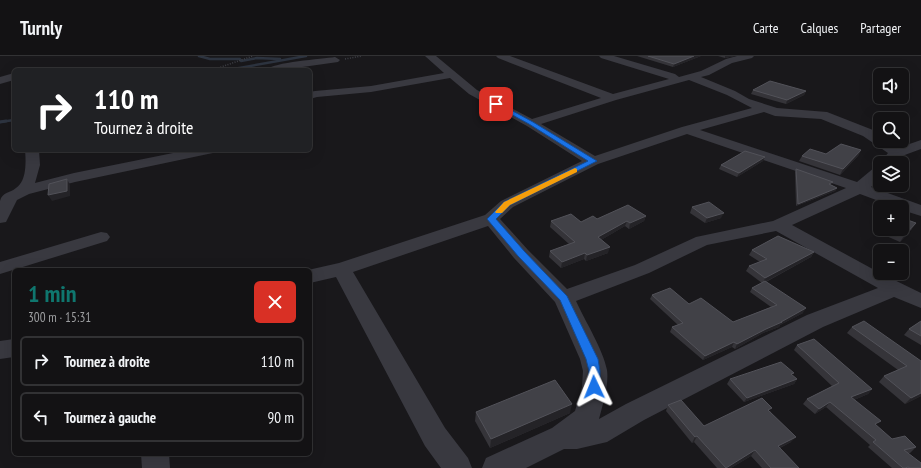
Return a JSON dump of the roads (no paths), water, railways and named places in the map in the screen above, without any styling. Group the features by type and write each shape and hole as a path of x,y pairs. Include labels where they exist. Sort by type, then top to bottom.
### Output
{"street":[{"path":"431,57 447,56"},
{"path":"604,56 671,76 677,80"},
{"path":"531,123 612,98 677,80 690,78 705,73 729,61 749,56"},
{"path":"431,57 473,92 531,123 593,161"},
{"path":"510,57 612,98"},
{"path":"717,58 729,61"},
{"path":"277,68 335,60"},
{"path":"0,74 12,75"},
{"path":"312,95 371,89 451,75"},
{"path":"0,81 12,76"},
{"path":"690,78 731,93 746,102 775,112 823,115 868,134 890,156"},
{"path":"312,276 342,269 491,219 507,204 593,161 687,130 764,108"},
{"path":"687,130 860,188 921,211"},
{"path":"896,156 921,144"},
{"path":"24,191 29,181 33,165 32,152"},
{"path":"0,218 10,197 24,191 174,153 185,152"},
{"path":"564,298 642,269 702,241 778,226 860,188 873,176"},
{"path":"491,219 564,298 592,359 595,371 594,387 586,418 562,437 496,468"},
{"path":"778,226 895,289 921,301"},
{"path":"0,268 101,237"},
{"path":"342,269 435,437 458,468"},
{"path":"562,437 577,437 598,433 635,412 815,321 895,289"},
{"path":"0,350 12,348"},
{"path":"155,456 156,468"}],"waterway":[{"path":"199,56 210,59 240,59 241,61 257,58 280,59"},
{"path":"239,68 306,56"},
{"path":"6,121 0,122 12,120"}]}
